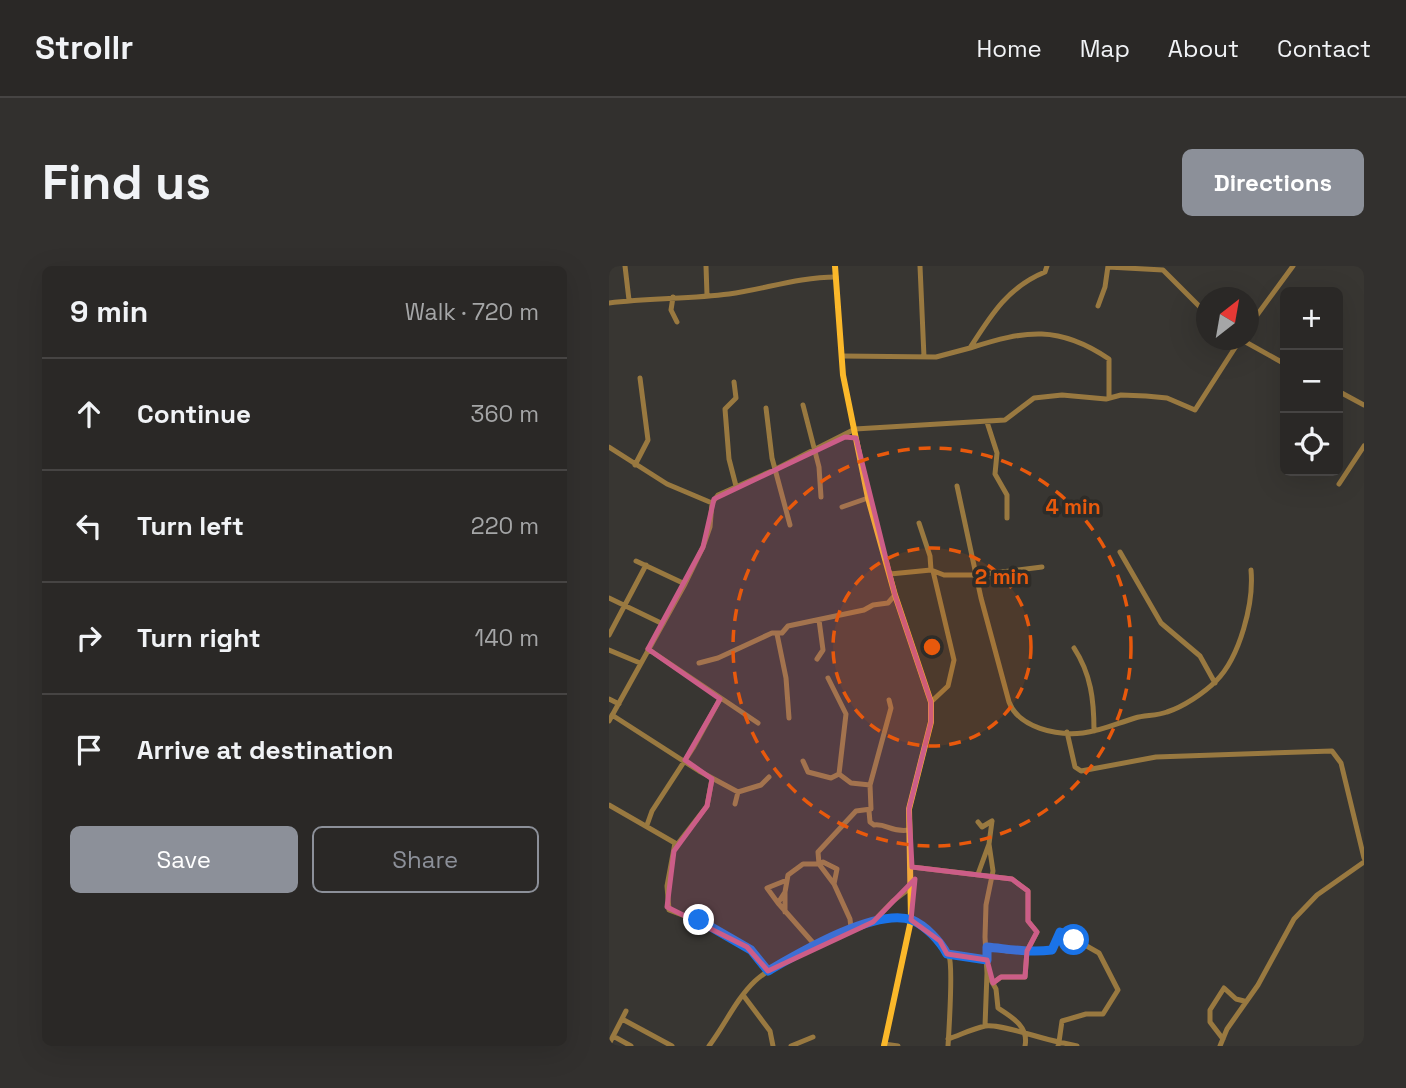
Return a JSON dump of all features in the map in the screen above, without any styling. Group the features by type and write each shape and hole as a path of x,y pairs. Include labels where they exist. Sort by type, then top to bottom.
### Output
{"main road":[{"path":"835,266 847,401 868,498 895,595 930,702 931,722 912,795 909,830 913,886 911,920 884,1045"}],"street":[{"path":"625,266 629,300"},
{"path":"706,266 707,295"},
{"path":"920,266 924,357"},
{"path":"971,348 997,305 1028,278 1045,272 1048,266"},
{"path":"1098,306 1105,288 1108,266 1163,270 1196,304"},
{"path":"1259,312 1292,268"},
{"path":"609,303 707,295 791,284 809,277 836,277"},
{"path":"673,297 671,310 677,322"},
{"path":"842,356 924,357 971,348 1014,335 1061,334 1109,359 1109,398"},
{"path":"769,777 761,785 738,792 611,718 685,584 710,527 712,503 718,495 775,470 814,447 845,437 855,429 1005,420 1034,398 1062,395 1167,398 1195,410 1234,350"},
{"path":"1259,350 1280,361"},
{"path":"635,465 648,440 640,378"},
{"path":"734,382 736,398 725,409 729,459 736,486"},
{"path":"1343,394 1364,405"},
{"path":"803,405 814,447 821,497"},
{"path":"766,408 775,470 790,525"},
{"path":"987,422 997,453 995,474 1007,495 1007,518"},
{"path":"845,437 856,438"},
{"path":"1339,484 1364,446"},
{"path":"609,447 667,484 712,503"},
{"path":"957,486 976,575 1012,709 1027,724 1067,732 1094,731 1138,716 1166,713 1215,683 1229,663 1248,614 1253,588 1251,570"},
{"path":"842,507 868,498"},
{"path":"919,523 930,556 954,660 948,686 930,702"},
{"path":"1120,552 1161,623 1200,656 1215,683"},
{"path":"636,561 685,584"},
{"path":"609,635 646,565"},
{"path":"890,574 932,571 944,575 976,575 1042,567"},
{"path":"699,663 718,658 749,641 777,634 788,626 888,603 895,595"},
{"path":"609,598 663,624"},
{"path":"817,659 823,649 819,620"},
{"path":"777,634 786,678 789,718"},
{"path":"1074,648 1086,667 1092,691 1094,731"},
{"path":"648,649 758,723"},
{"path":"609,650 641,663"},
{"path":"828,678 846,714 839,774"},
{"path":"609,699 619,704"},
{"path":"647,825 652,811 720,699"},
{"path":"889,700 891,708 870,785 870,822 897,832 909,830"},
{"path":"1067,732 1075,767 1080,771 1156,757 1332,751 1341,763 1364,860 1303,908 1258,985 1244,1000 1222,1043"},
{"path":"803,761 808,772 831,778 839,774"},
{"path":"839,774 851,783 870,785"},
{"path":"712,779 707,806 676,846 667,887 669,910 714,927 751,950 768,971"},
{"path":"735,804 738,792"},
{"path":"609,805 647,825 676,846"},
{"path":"851,928 850,919 834,884 819,864 818,852 856,811 869,811"},
{"path":"978,822 982,827 992,821 989,844 978,874"},
{"path":"1357,831 1364,838"},
{"path":"985,1026 987,947 984,922 992,876 989,844"},
{"path":"815,945 767,889 787,880 799,866 823,862 837,870 834,884"},
{"path":"912,867 1012,879 1028,891 1028,921 1037,932 1027,951 1025,977 1001,977 993,983"},
{"path":"785,912 787,880"},
{"path":"873,922 893,901 913,886"},
{"path":"778,904 785,892"},
{"path":"709,1046 743,995 768,971 851,928 873,922 911,920 940,941 950,959 948,1043 985,1026 999,1025 1024,1035 1077,1046"},
{"path":"987,947 1027,951 1052,950 1062,932 1099,953 1118,990 1103,1014 1086,1014 1062,1021 1059,1044"},
{"path":"947,954 987,960"},
{"path":"987,974 993,983 998,1008 1017,1021 1024,1035 1025,1046"},
{"path":"1222,1043 1210,1022 1213,1003 1224,988 1234,994 1236,999 1244,1000"},
{"path":"743,995 769,1031 773,1046"},
{"path":"609,1044 627,1011"},
{"path":"621,1019 672,1046"},
{"path":"613,1036 631,1046"},
{"path":"791,1046 813,1037"},
{"path":"884,1045 898,1046"}],"highlighted area":[{"path":"845,437 856,438 895,595 931,702 931,722 909,809 912,867 1012,879 1028,891 1028,921 1037,932 1027,951 1025,977 1001,977 993,983 987,960 947,954 940,941 911,920 915,879 873,922 768,971 747,947 667,907 674,851 707,806 712,779 685,760 720,699 648,649 703,547 714,499"}],"route":[{"path":"699,920 751,950 768,971 828,938 863,924 879,921 911,920 940,941 947,954 987,960 987,947 1007,951 1052,950 1060,932 1074,940"}]}
